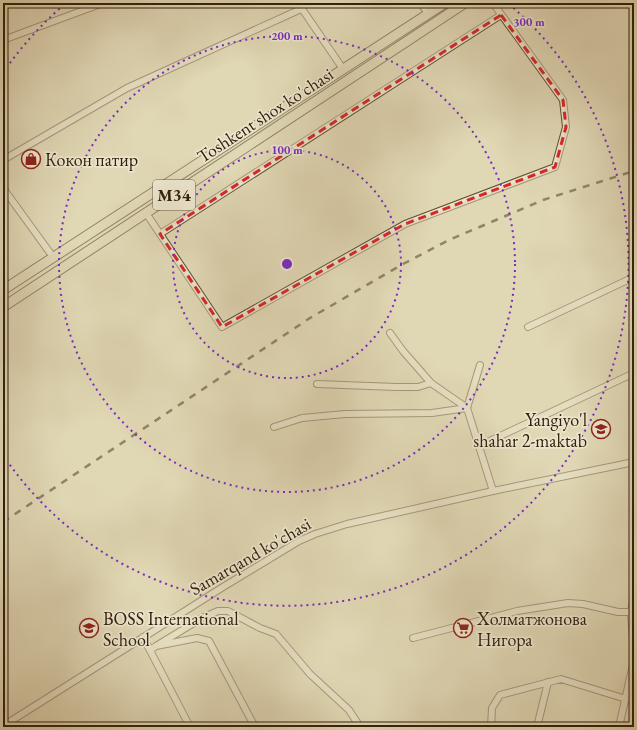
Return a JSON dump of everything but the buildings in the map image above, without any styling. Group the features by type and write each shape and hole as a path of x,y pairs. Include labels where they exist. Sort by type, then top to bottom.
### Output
{"main road":[{"name":"Toshkent shox ko'chasi","path":"3,290 446,3"},
{"name":"Toshkent shox ko'chasi","path":"3,307 464,3"},
{"path":"379,46 386,55"}],"street":[{"path":"3,40 102,3"},
{"path":"298,3 343,69"},
{"path":"420,3 428,14"},
{"path":"146,213 222,327 405,224 555,167 566,127 563,100 493,3"},
{"path":"3,160 128,88 301,9"},
{"path":"160,234 502,15"},
{"path":"3,188 53,257"},
{"path":"528,327 634,277"},
{"path":"390,333 431,383 468,408"},
{"path":"480,365 468,408 493,491"},
{"path":"479,446 634,373"},
{"path":"317,384 418,387 431,383"},
{"path":"274,427 302,418 345,414 432,413 468,408"},
{"name":"Samarqand ko'chasi","path":"3,726 12,724 143,637 270,558 299,541 315,534 347,524 493,491 634,462"},
{"path":"634,595 631,612 634,655"},
{"path":"413,638 517,611 568,603 583,604 618,612 631,612"},
{"path":"153,648 202,618 218,611 228,611 260,628 276,634 310,674 349,710 360,727"},
{"path":"143,637 153,648 190,727"},
{"path":"153,648 197,638 209,641 255,727"},
{"path":"619,727 634,660"},
{"path":"491,727 492,708 500,695 561,679 626,699"},
{"path":"537,727 548,682"}],"highlighted area":[{"path":"501,15 563,100 566,127 555,167 405,224 222,327 160,234"}],"railway":[{"path":"3,522 310,318 403,264 449,240 543,200 634,171"}],"place":[{"name":"Кокон патир","path":"31,159"},
{"name":"Yangiyo'l shahar 2-maktab","path":"601,429"},
{"name":"BOSS International School","path":"89,628"},
{"name":"Холматжонова Нигора","path":"463,628"}]}
